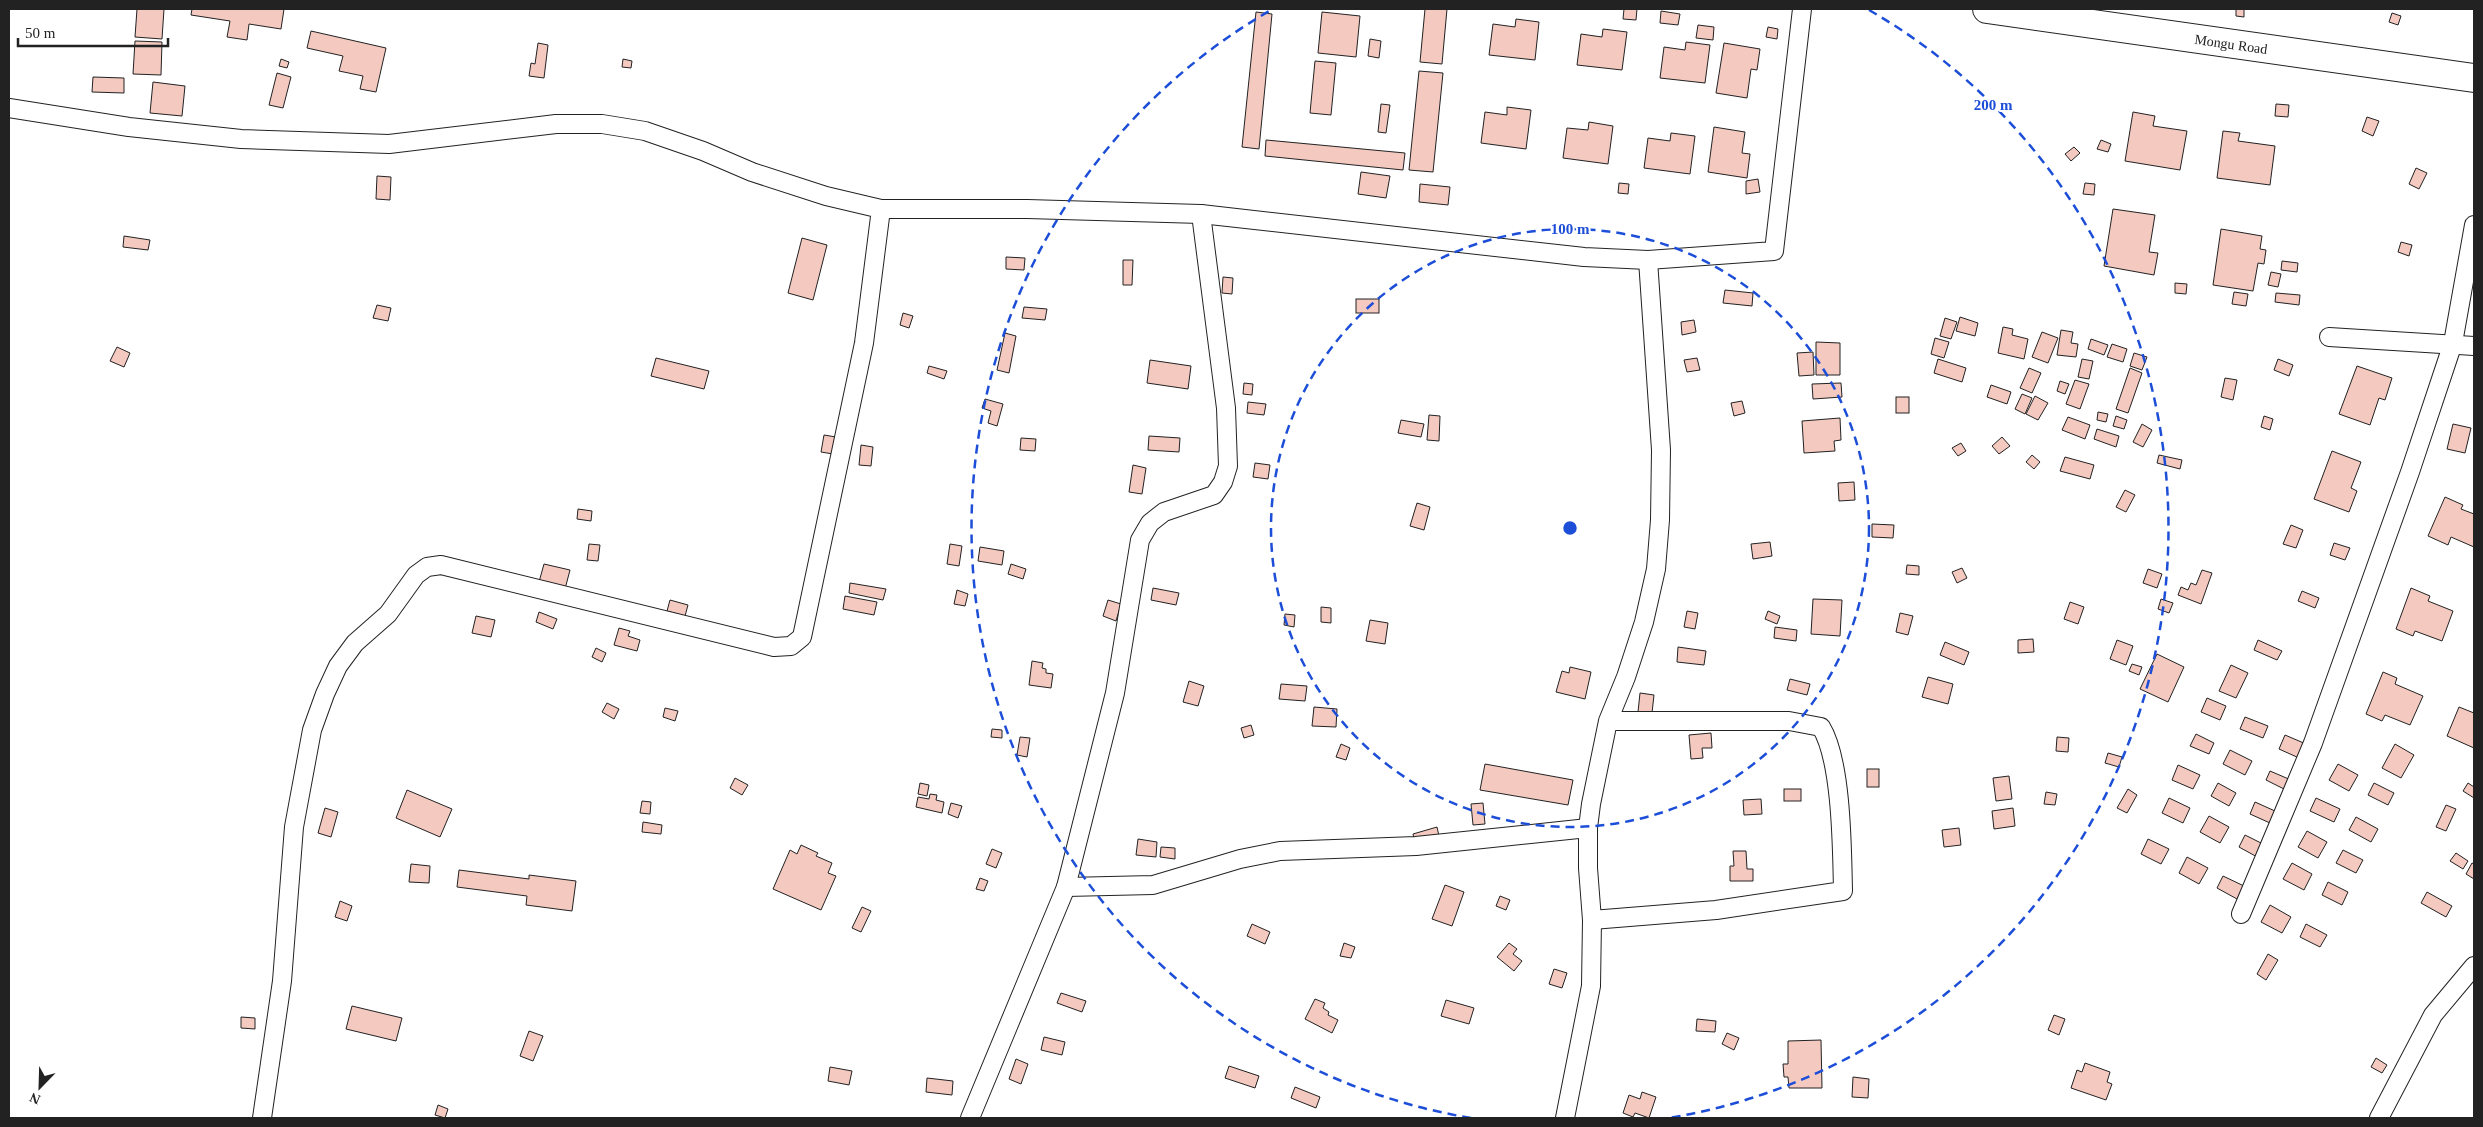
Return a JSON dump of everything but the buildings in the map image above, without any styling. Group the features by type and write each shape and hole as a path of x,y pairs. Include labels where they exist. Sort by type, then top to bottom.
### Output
{"main road":[{"name":"Mongu Road","path":"1987,9 2474,78"}],"street":[{"path":"9,108 129,127 241,139 389,144 556,124 602,124 645,131 752,172 826,196 881,209 1027,209 1201,214 1584,257 1648,260 1774,252 1802,9"},
{"path":"262,1118 282,981 294,827 312,730 325,694 338,666 355,643 388,614 416,575 427,567 441,565 774,647 791,646 802,637 864,343 881,209"},
{"path":"970,1118 1066,887 1115,693 1140,540 1150,523 1164,512 1214,495 1223,482 1228,466 1226,408 1201,214"},
{"path":"2241,914 2313,743 2410,472 2453,344 2474,224"},
{"path":"1565,1118 1592,986 1592,920 1588,868 1588,828 1608,721 1626,677 1644,622 1656,569 1659,539 1661,450 1648,260"},
{"path":"2329,337 2474,346"},
{"path":"1592,920 1716,910 1843,891 1841,838 1836,790 1829,746 1821,727 1789,721 1608,721"},
{"path":"1066,887 1152,885 1240,859 1280,851 1416,846 1588,828"},
{"path":"2379,1118 2432,1015 2474,966"}]}
